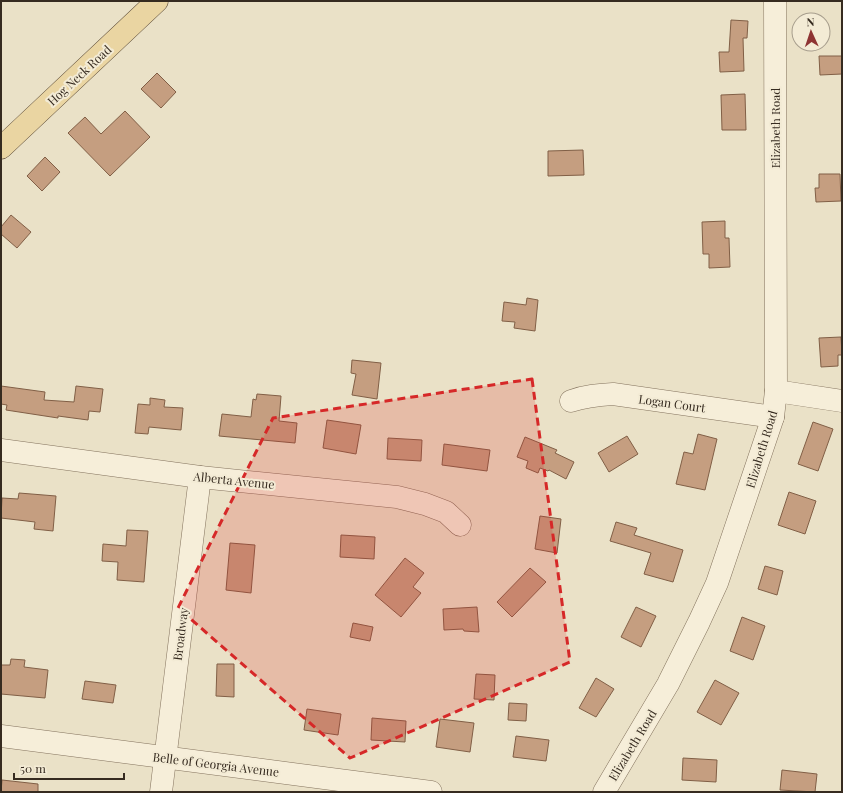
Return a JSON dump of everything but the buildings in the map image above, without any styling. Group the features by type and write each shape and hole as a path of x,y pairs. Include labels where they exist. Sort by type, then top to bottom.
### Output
{"main road":[{"name":"Hog Neck Road","path":"1,148 157,1"}],"street":[{"name":"Elizabeth Road","path":"604,792 668,684 714,590 773,417 776,391 775,1"},
{"path":"776,391 842,401"},
{"name":"Logan Court","path":"571,401 593,395 613,394 773,417"},
{"name":"Alberta Avenue","path":"1,450 200,477 397,497 425,504 446,512 460,526"},
{"name":"Broadway","path":"161,792 200,477"},
{"name":"Belle of Georgia Avenue","path":"1,736 431,792"}],"highlighted area":[{"path":"532,379 570,662 350,758 178,608 273,418"}]}
